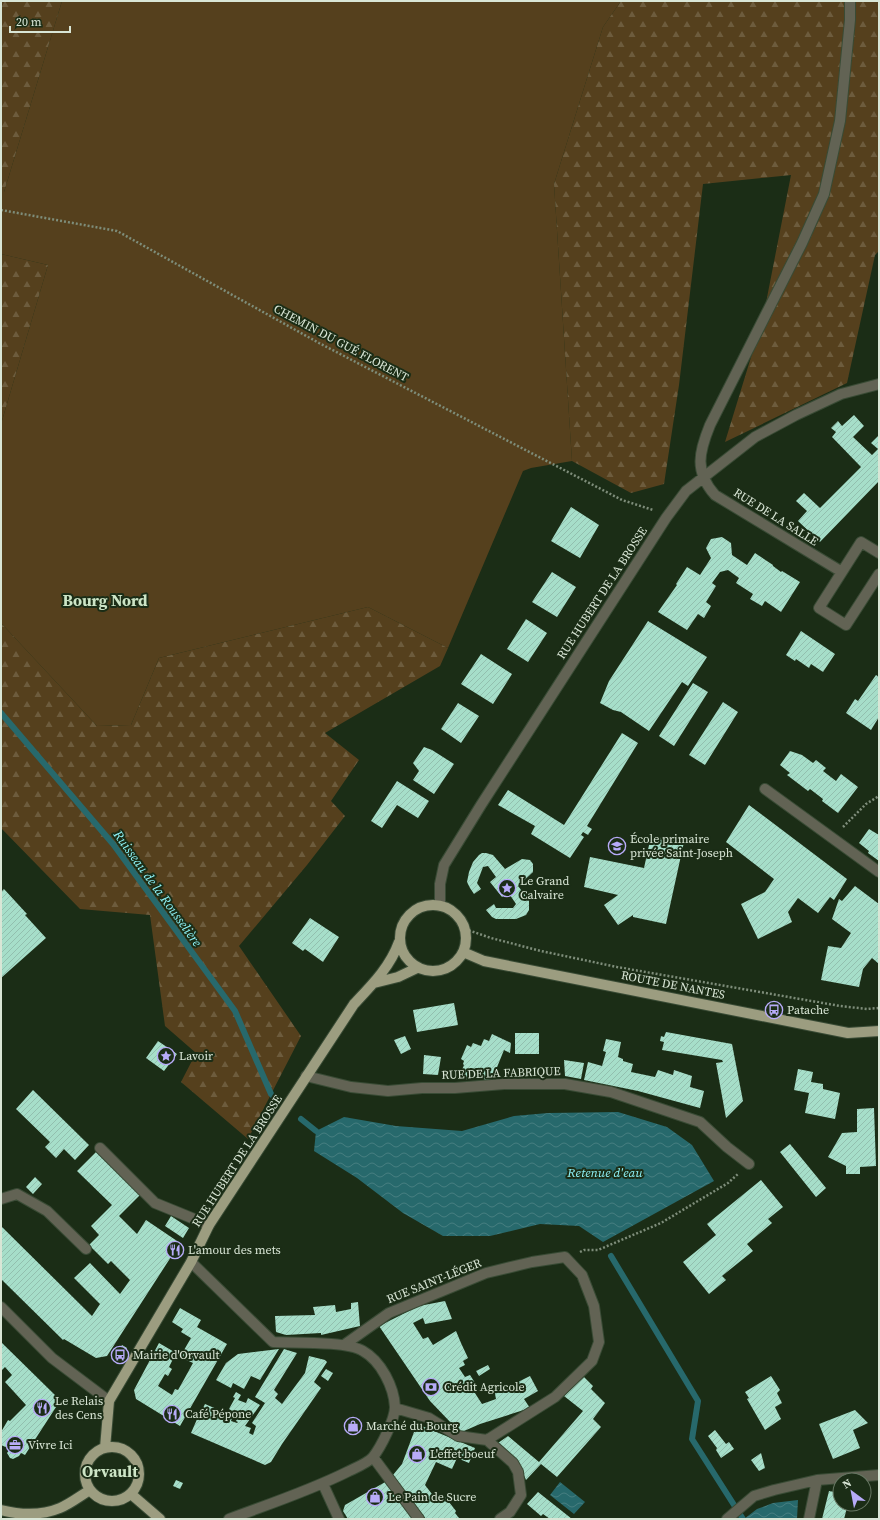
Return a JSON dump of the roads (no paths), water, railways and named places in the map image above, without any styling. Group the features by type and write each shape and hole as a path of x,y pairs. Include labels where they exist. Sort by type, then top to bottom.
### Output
{"main road":[{"path":"428,905 440,906 451,910 460,918 465,929 466,941 463,952 457,961 449,967 438,971 428,971 417,968 408,961 402,952 399,942 400,929 406,918 416,910 428,905"},
{"name":"RUE HUBERT DE LA BROSSE","path":"109,1401 191,1262 209,1225 354,1004 389,965 399,942"},
{"name":"ROUTE DE NANTES","path":"463,952 484,961 848,1033 879,1031"},
{"path":"374,983 398,977 417,968"},
{"path":"105,1448 109,1401"},
{"path":"116,1447 126,1450 134,1457 139,1466 140,1476 137,1486 132,1494 121,1500 110,1502 99,1498 90,1490 86,1482 86,1465 97,1451 105,1448 116,1447"},
{"path":"1,1510 46,1516 90,1490"},
{"path":"132,1494 160,1519"}],"street":[{"path":"703,476 700,464 701,450 710,425 802,243 824,194 840,121 850,20 850,1"},
{"name":"RUE HUBERT DE LA BROSSE","path":"440,906 440,884 446,862 481,805 666,518 686,491 755,436 796,414 841,394 879,384"},
{"name":"RUE DE LA SALLE","path":"703,476 708,487 715,495 842,572"},
{"path":"879,553 862,542 819,608 846,625 879,574"},
{"path":"766,789 879,872"},
{"name":"RUE DE LA FABRIQUE","path":"306,1076 351,1087 388,1091 504,1084 565,1084 611,1092 700,1122 727,1147 749,1164"},
{"path":"100,1148 155,1203 209,1225"},
{"path":"1,1199 17,1194 47,1211 86,1249"},
{"name":"RUE SAINT-LÉGER","path":"344,1345 389,1314 486,1273 532,1262 565,1257 582,1275 594,1306 598,1342 592,1361 554,1397 487,1440"},
{"path":"191,1262 273,1342 344,1345 363,1351 379,1365 389,1383 395,1408 390,1428 373,1457 323,1484 229,1519"},
{"path":"1,1307 52,1358 109,1401"},
{"path":"395,1408 429,1418 458,1436 487,1440 512,1463 518,1472 521,1495 510,1512 500,1519"},
{"path":"373,1457 419,1519"},
{"path":"727,1519 754,1496 774,1490 817,1480 879,1475"},
{"path":"810,1519 817,1480"},
{"path":"323,1484 339,1519"}],"water":[{"name":"Retenue d'eau","path":"618,1112 667,1127 692,1145 714,1181 603,1242 579,1226 540,1224 490,1236 443,1236 403,1213 357,1178 314,1151 316,1131 344,1117 396,1126 462,1131 514,1116 548,1113"},
{"path":"560,1482 585,1502 574,1514 550,1495"},
{"path":"798,1500 797,1519 744,1519 757,1509 773,1503"}],"waterway":[{"name":"Ruisseau de la Rousselière","path":"1,713 113,844 235,1011 273,1096"},
{"path":"301,1119 316,1131"},
{"path":"611,1256 698,1401 692,1439 743,1519"}],"place":[{"name":"École primaire privée Saint-Joseph","path":"617,846"},
{"name":"Le Grand Calvaire","path":"507,888"},
{"name":"Patache","path":"774,1010"},
{"name":"Lavoir","path":"166,1056"},
{"name":"L'amour des mets","path":"175,1250"},
{"name":"Mairie d'Orvault","path":"120,1355"},
{"name":"Crédit Agricole","path":"431,1387"},
{"name":"Le Relais des Cens","path":"42,1408"},
{"name":"Café Pépone","path":"172,1414"},
{"name":"Marché du Bourg","path":"353,1426"},
{"name":"Vivre Ici","path":"15,1445"},
{"name":"L'effet boeuf","path":"417,1454"},
{"name":"Le Pain de Sucre","path":"375,1497"}],"district":[{"name":"Bourg Nord","path":"105,600"},
{"name":"Orvault","path":"110,1471"}]}
